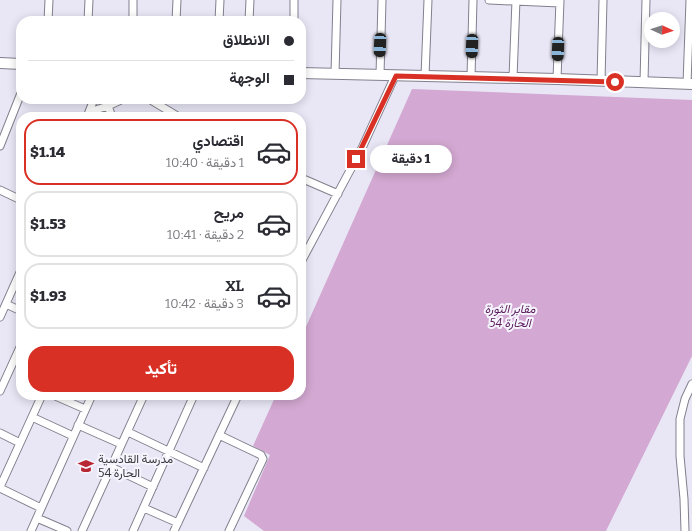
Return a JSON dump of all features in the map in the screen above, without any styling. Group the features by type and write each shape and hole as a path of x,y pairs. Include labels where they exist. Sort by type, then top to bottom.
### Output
{"main road":[{"path":"0,63 16,64"},
{"path":"306,73 557,79 690,84"}],"street":[{"path":"48,16 49,0"},
{"path":"88,16 89,0"},
{"path":"133,0 133,16"},
{"path":"176,16 177,0"},
{"path":"219,16 220,0"},
{"path":"249,16 250,0"},
{"path":"294,0 294,16"},
{"path":"335,74 337,0"},
{"path":"380,75 382,0"},
{"path":"425,76 428,0"},
{"path":"471,77 473,0"},
{"path":"489,0 560,2 557,79"},
{"path":"601,81 603,0"},
{"path":"644,82 646,0"},
{"path":"690,0 690,84"},
{"path":"513,78 516,1"},
{"path":"306,253 365,141 396,76"},
{"path":"0,146 17,104"},
{"path":"93,112 112,104"},
{"path":"156,104 166,112"},
{"path":"108,106 110,112"},
{"path":"306,180 338,194"},
{"path":"0,190 16,198"},
{"path":"0,318 16,281"},
{"path":"6,304 16,309"},
{"path":"0,391 3,379 16,354"},
{"path":"685,531 680,456 680,419 685,399 692,384"},
{"path":"40,400 0,488 42,508"},
{"path":"64,400 85,409"},
{"path":"31,531 90,400"},
{"path":"82,531 142,400"},
{"path":"133,531 192,400"},
{"path":"174,531 236,400"},
{"path":"32,417 73,436"},
{"path":"78,425 122,444"},
{"path":"128,432 204,468"},
{"path":"0,433 20,442"},
{"path":"219,435 261,455 263,459 229,531"},
{"path":"111,467 153,487"},
{"path":"144,508 178,523"},
{"path":"37,518 67,531"}],"green space":[{"name":"مقابر الثورة الحارة 54","path":"412,89 692,100 692,356 606,531 264,531 244,516 270,455 253,446 274,400 306,400 306,327"}],"place":[{"name":"مدرسة القادسية الحارة 54","path":"86,466"}],"route":[{"path":"356,159 396,76 557,79 615,82"}]}
